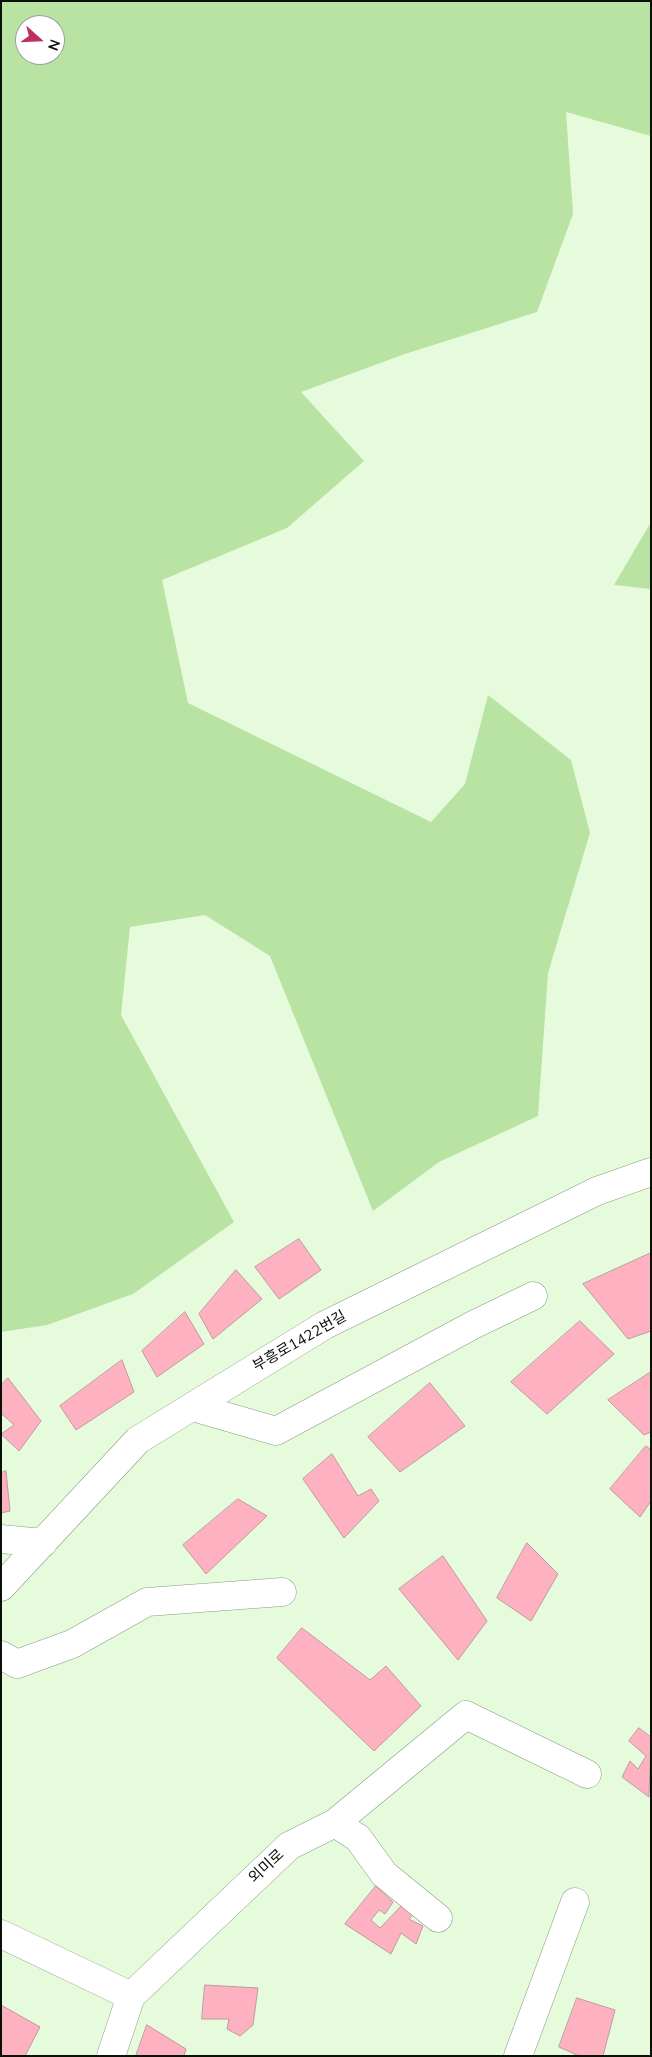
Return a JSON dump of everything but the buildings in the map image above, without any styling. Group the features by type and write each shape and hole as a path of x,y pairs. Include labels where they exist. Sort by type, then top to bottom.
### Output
{"street":[{"name":"부흥로1422번길","path":"1,1587 138,1440 325,1325 597,1192 651,1172"},
{"path":"193,1406 276,1430 475,1324 533,1296"},
{"path":"1,1539 43,1543"},
{"path":"1,1655 17,1664 72,1644 147,1602 282,1592"},
{"name":"외미로","path":"111,2056 131,1996 289,1846 335,1824 466,1715 587,1774"},
{"path":"335,1824 358,1838 384,1874 438,1918"},
{"path":"518,2056 575,1902"},
{"path":"1,1934 131,1996"}],"green space":[{"path":"1,1 651,1 651,136 566,112 573,214 537,312 405,354 301,392 364,461 287,528 162,580 188,703 431,822 465,784 488,695 571,760 590,833 548,973 538,1116 439,1162 373,1211 270,956 205,915 130,927 121,1015 234,1222 133,1294 47,1325 1,1332"},
{"path":"651,522 651,589 614,585"}]}
